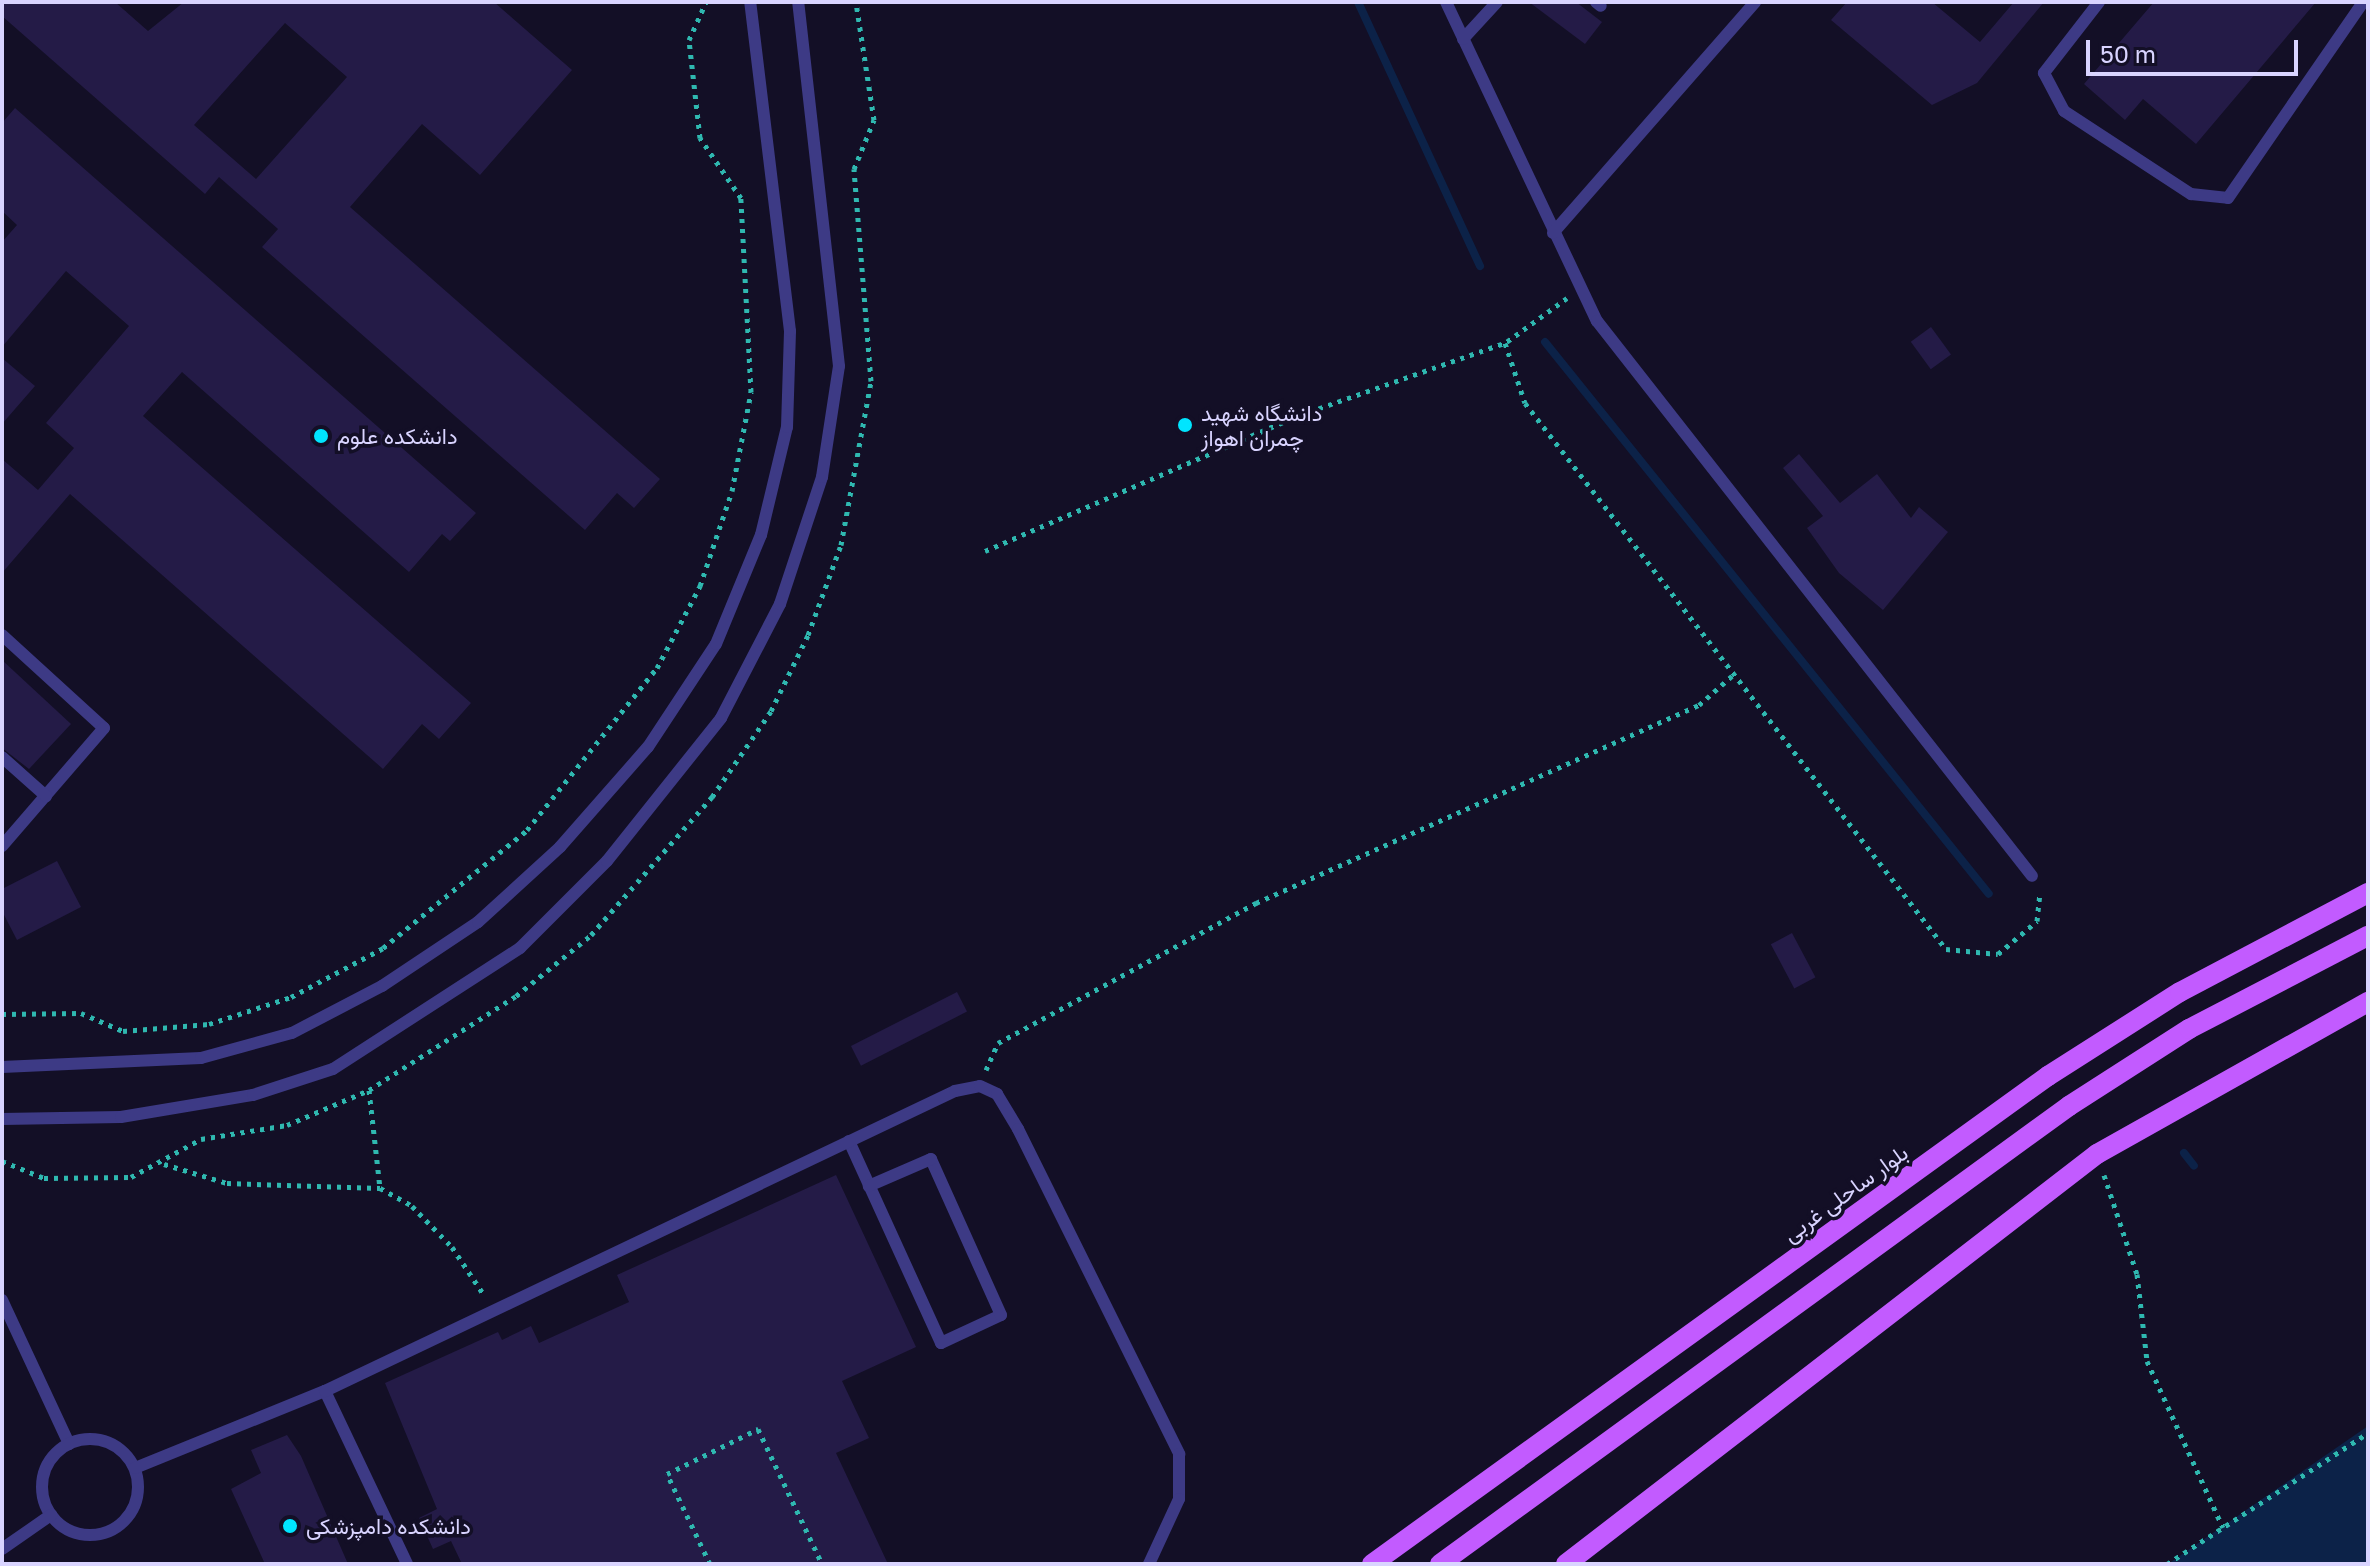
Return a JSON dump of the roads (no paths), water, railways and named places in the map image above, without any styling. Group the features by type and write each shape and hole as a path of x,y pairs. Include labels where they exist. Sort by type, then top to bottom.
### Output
{"main road":[{"name":"بلوار ساحلی غربی","path":"1372,1564 2048,1076 2180,992 2368,893"},
{"path":"1440,1564 2069,1106 2189,1029 2368,936"},
{"path":"1566,1564 2097,1154 2368,1002"}],"lane":[{"path":"2,1067 201,1058 292,1033 382,986 478,922 560,847 648,747 716,644 761,535 787,427 790,331 750,2"},
{"path":"2,1119 121,1117 253,1095 333,1069 520,948 607,861 721,718 780,604 822,477 839,366 798,2"},
{"path":"1446,2 1580,288 1652,395 2032,876"},
{"path":"1463,39 1497,2"},
{"path":"1553,233 1755,2"},
{"path":"2099,2 2044,73 2064,111 2191,194 2228,198 2363,2"},
{"path":"2,635 104,728 2,846"},
{"path":"2,757 46,796"},
{"path":"135,1468 325,1391 849,1141 980,1086 997,1094 1018,1129 1179,1454 1179,1499 1149,1564"},
{"path":"849,1141 869,1186 941,1343 1001,1315 931,1159 869,1186"},
{"path":"2,1300 69,1444"},
{"path":"325,1391 407,1564"},
{"path":"103,1440 135,1468 136,1500 119,1527 77,1534 51,1515 41,1484 47,1463 69,1444 103,1440"},
{"path":"2,1549 51,1515"}],"water":[{"path":"2368,1426 2368,1564 2168,1564"}],"waterway":[{"path":"1358,2 1480,266"},
{"path":"1545,342 1989,894"},
{"path":"2184,1153 2194,1166"}],"place":[{"name":"دانشگاه شهید چمران اهواز","path":"1185,425"},
{"name":"دانشکده علوم","path":"321,436"},
{"name":"دانشکده دامپزشکی","path":"290,1526"}]}
